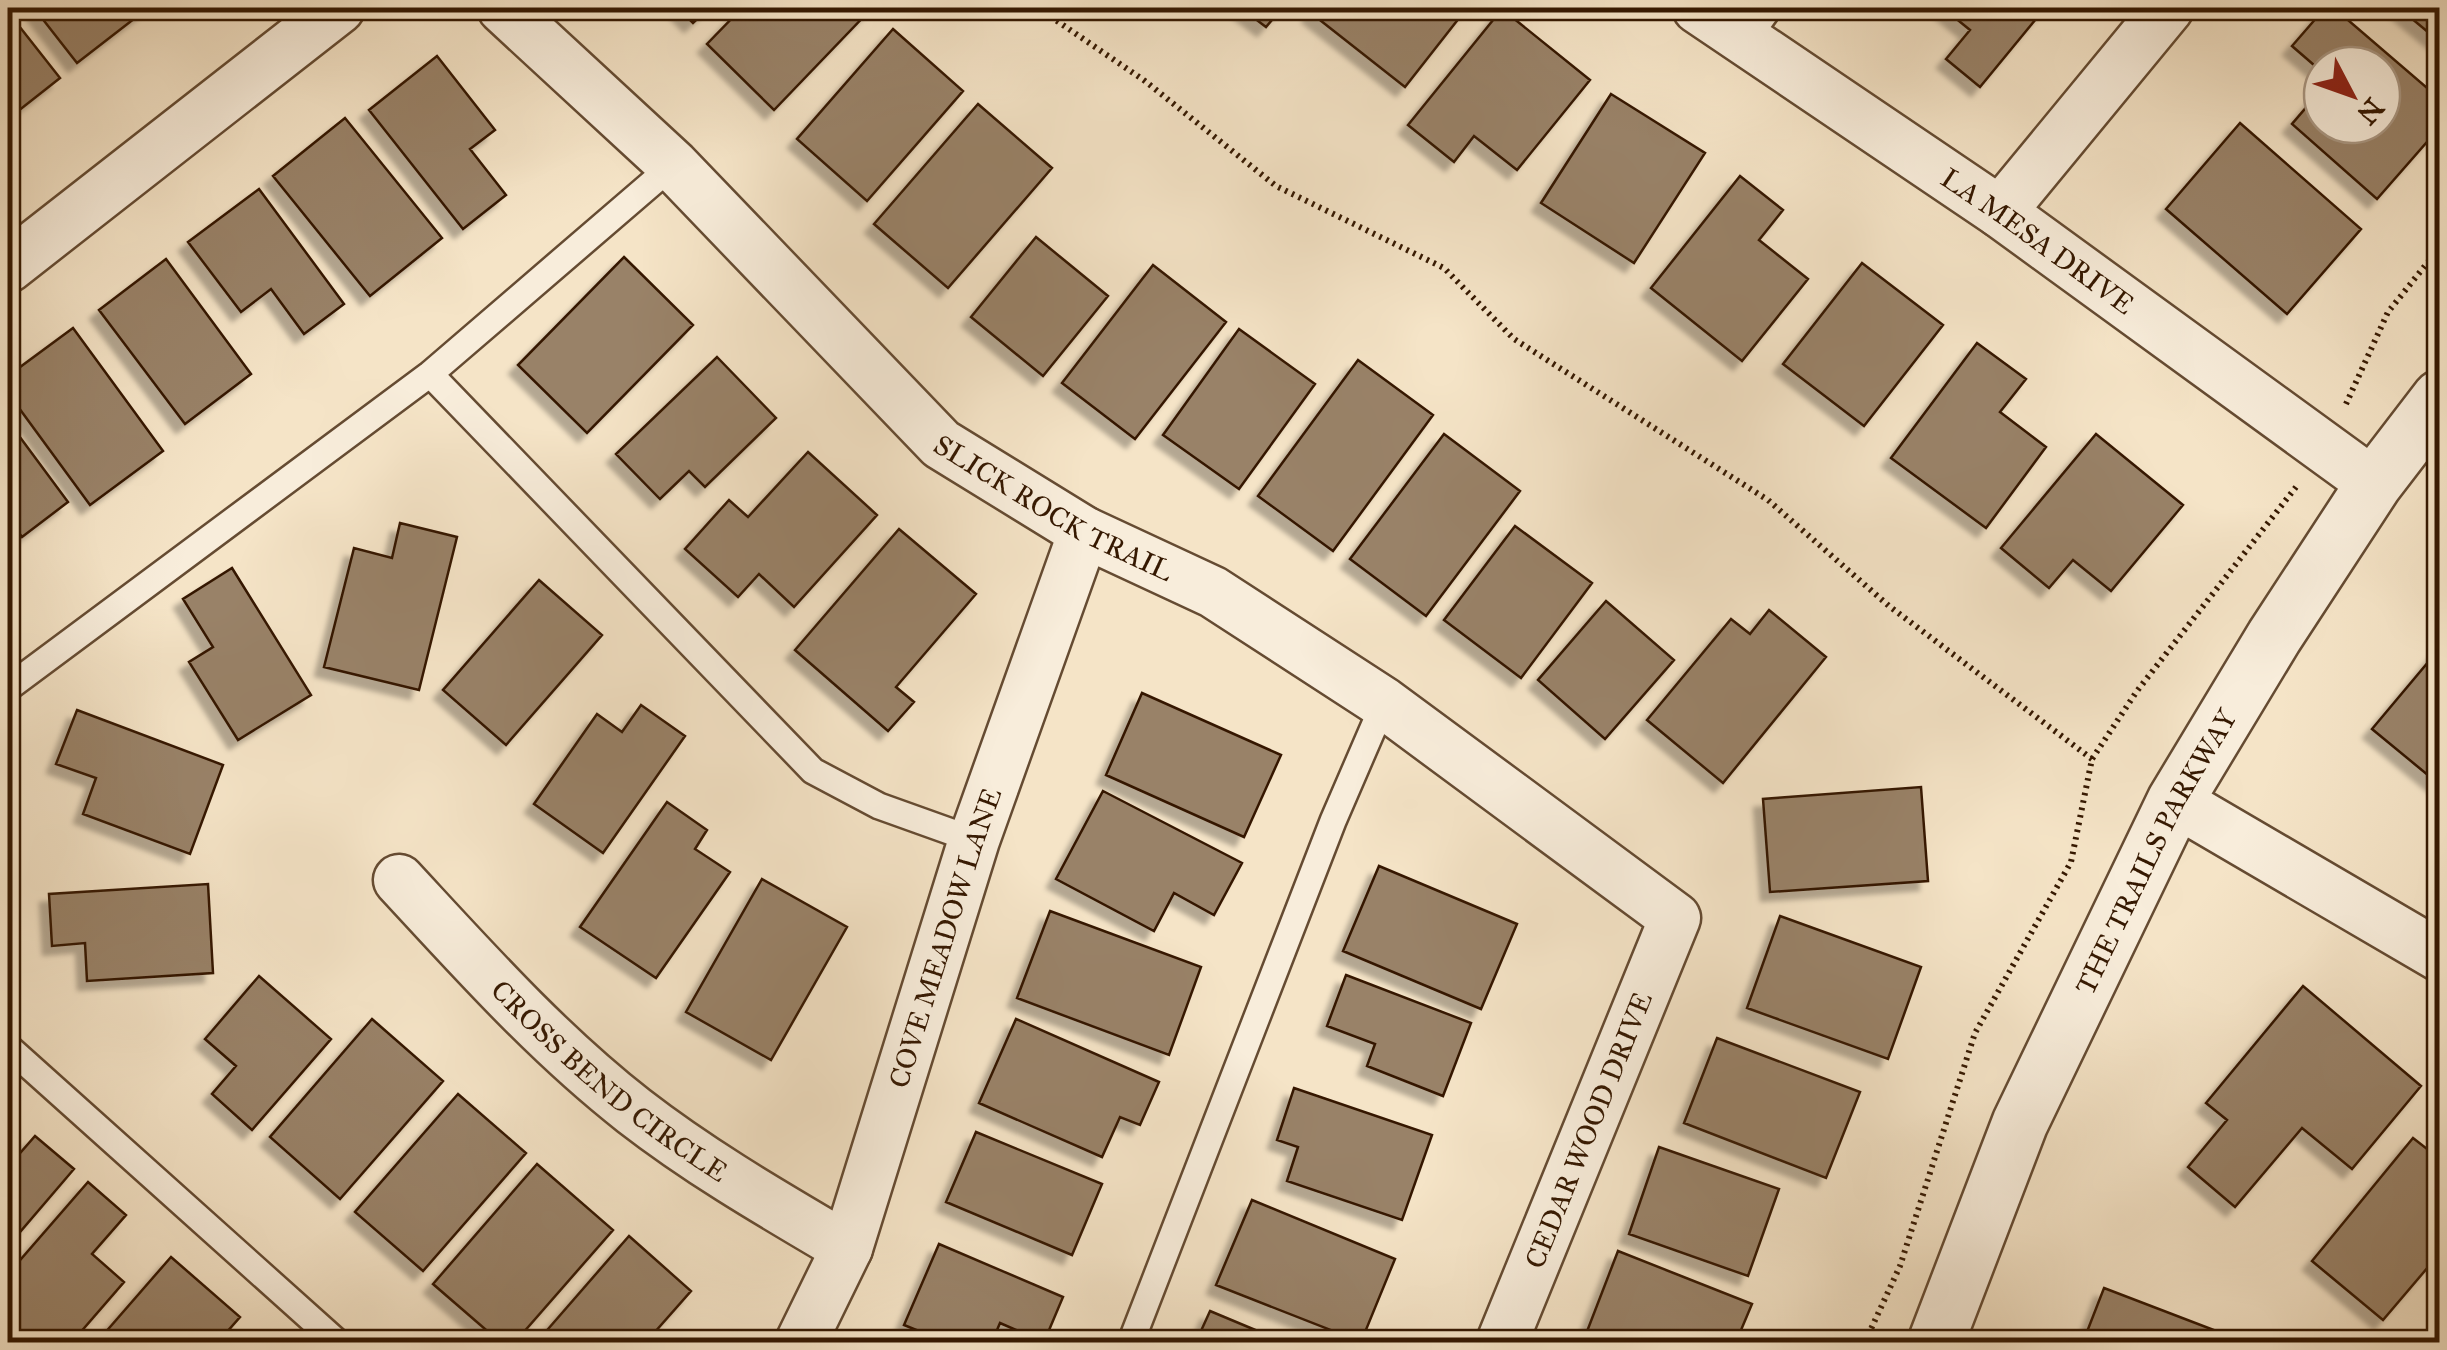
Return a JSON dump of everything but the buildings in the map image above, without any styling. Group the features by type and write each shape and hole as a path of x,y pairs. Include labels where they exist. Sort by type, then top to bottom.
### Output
{"street":[{"path":"8,267 339,8"},
{"name":"SLICK ROCK TRAIL","path":"503,8 673,165 941,444 1084,532 1213,592 1384,702 1675,918"},
{"name":"LA MESA DRIVE","path":"1698,8 1758,24 2000,212 2374,484"},
{"path":"2000,212 2168,8"},
{"name":"THE TRAILS PARKWAY","path":"1936,1342 2020,1123 2176,801 2274,636 2374,484 2440,398"},
{"name":"COVE MEADOW LANE","path":"801,1342 847,1248 974,840 1084,532"},
{"path":"2176,801 2440,956"},
{"name":"CROSS BEND CIRCLE","path":"399,880 530,1020 634,1111 728,1178 847,1248"},
{"name":"CEDAR WOOD DRIVE","path":"1502,1342 1675,918"}],"lane":[{"path":"8,688 430,374 673,165"},
{"path":"430,374 813,771 879,806 974,840"},
{"path":"1132,1342 1333,821 1384,702"},
{"path":"8,1047 338,1342"}],"path":[{"path":"1038,8 1144,81 1276,186 1444,268 1514,339 1768,500 1889,606 2092,759"}]}
